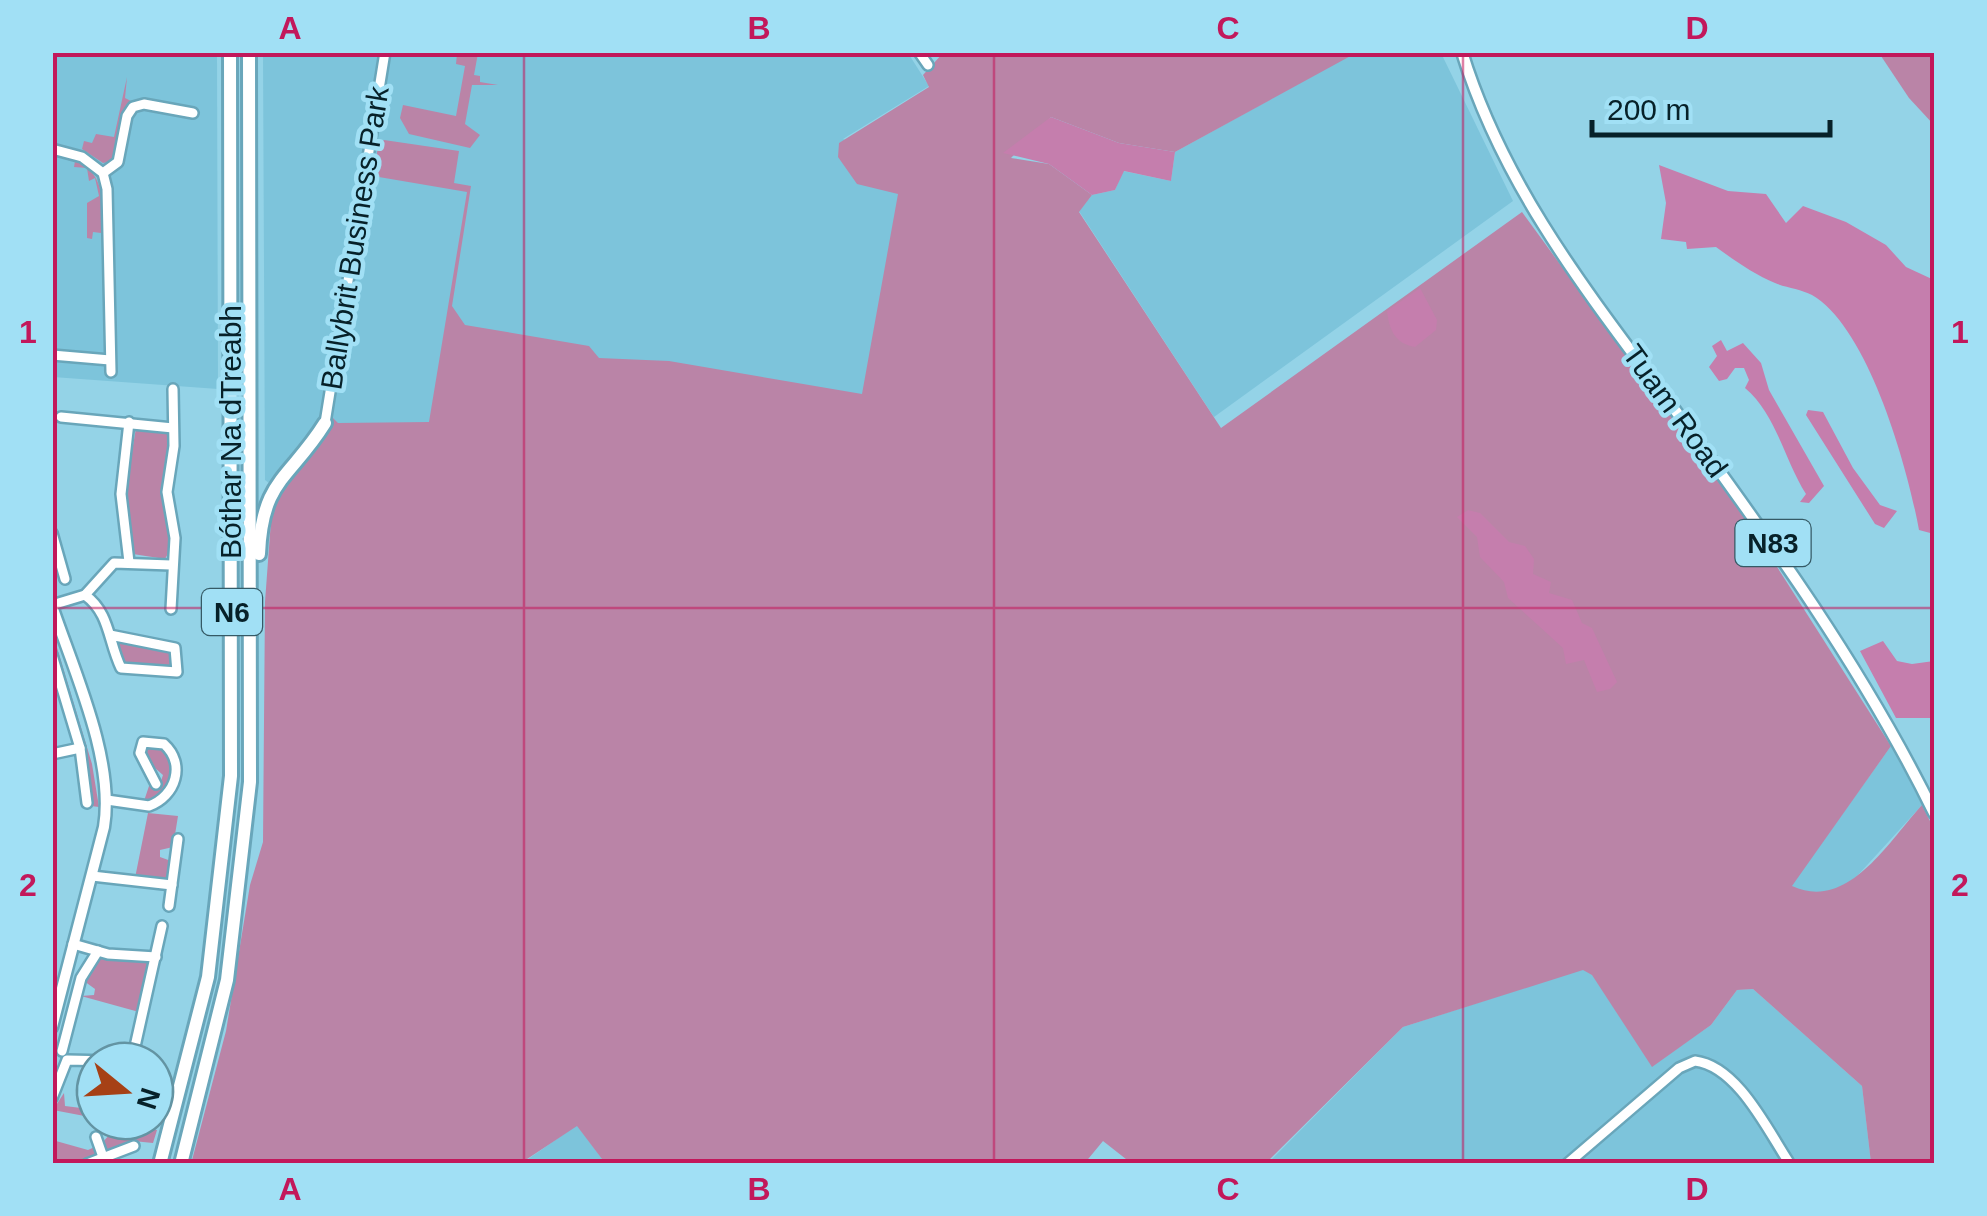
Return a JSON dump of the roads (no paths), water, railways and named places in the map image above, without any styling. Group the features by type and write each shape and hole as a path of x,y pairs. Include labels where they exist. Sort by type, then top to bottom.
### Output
{"highway":[{"name":"Bóthar Na dTreabh","path":"160,1164 208,978 230,793 227,52"},
{"name":"Bóthar Na dTreabh","path":"180,1164 214,1044 241,890 251,768 249,52"},
{"path":"252,610 265,503 325,423"}],"main road":[{"name":"Tuam Road","path":"1462,52 1474,92 1526,202 1800,581 1878,707 1934,813"},
{"path":"52,1027 92,876 107,800 105,769 53,608"}],"street":[{"name":"Ballybrit Business Park","path":"325,423 385,52"},
{"path":"919,52 928,65"},
{"path":"103,173 118,162 127,116 133,107 144,104 192,113"},
{"path":"52,149 82,157 103,173 107,189 111,372"},
{"path":"52,355 110,360"},
{"path":"171,609 175,538 167,492 173,389"},
{"path":"61,417 173,428"},
{"path":"129,422 121,494 129,562"},
{"path":"52,533 64,580"},
{"path":"53,608 85,594 107,567 129,562 171,564"},
{"path":"85,594 102,609 110,635 122,669 172,675 178,671 176,648 110,635"},
{"path":"52,655 80,748 87,803"},
{"path":"107,800 149,806 170,791 176,768 172,752 164,744 143,742 139,751 156,784"},
{"path":"52,754 80,748"},
{"path":"169,906 178,839"},
{"path":"162,852 176,854"},
{"path":"92,876 172,885"},
{"path":"136,1041 162,926"},
{"path":"73,944 98,952 156,957"},
{"path":"62,1051 78,988 98,952"},
{"path":"78,988 92,992"},
{"path":"52,1098 68,1060 75,1060"},
{"path":"1567,1164 1674,1071 1695,1061 1713,1065 1729,1080 1788,1161"},
{"path":"98,1141 104,1157"},
{"path":"87,1164 134,1146"}]}
